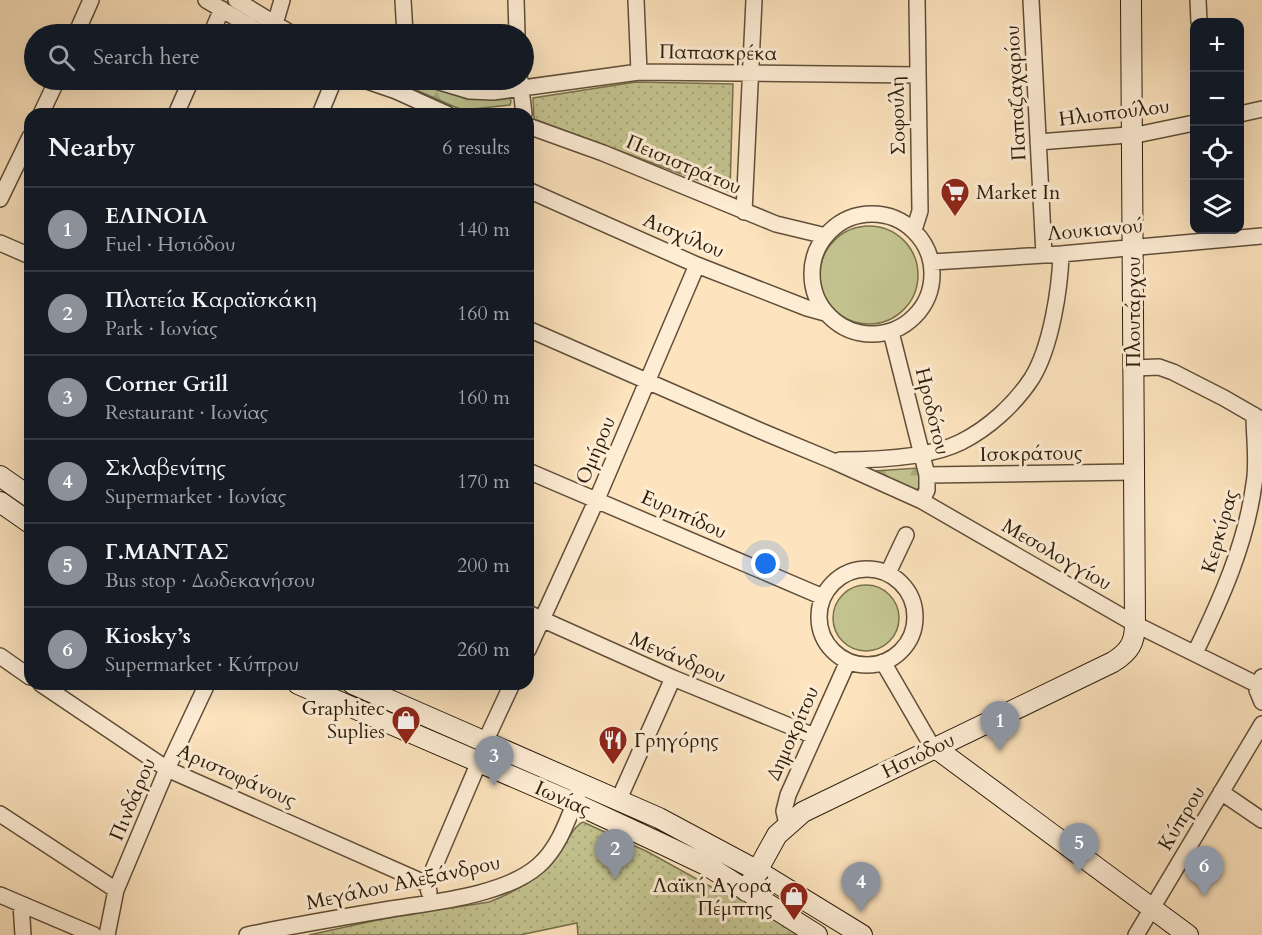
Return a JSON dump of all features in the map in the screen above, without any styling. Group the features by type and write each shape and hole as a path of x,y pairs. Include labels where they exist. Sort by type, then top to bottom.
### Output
{"street":[{"path":"80,24 91,0"},
{"path":"206,0 257,24"},
{"path":"236,0 263,24"},
{"path":"271,24 282,0"},
{"path":"403,0 404,24"},
{"path":"516,0 517,24"},
{"path":"636,0 639,72"},
{"path":"744,212 754,0"},
{"name":"Σοφούλη","path":"914,230 920,211 917,0"},
{"name":"Παπαζαχαρίου","path":"1030,0 1044,255"},
{"name":"Πλουτάρχου","path":"1131,0 1135,624"},
{"path":"1198,0 1199,18"},
{"path":"215,24 222,9"},
{"name":"Παπασκρέκα","path":"534,83 639,72 917,75"},
{"path":"44,108 52,90"},
{"path":"179,108 187,90"},
{"path":"322,108 330,90"},
{"path":"406,90 437,108"},
{"name":"Παπασκρέκα","path":"470,90 493,92 500,90"},
{"path":"521,90 523,108"},
{"path":"1244,113 1262,110"},
{"name":"Ηλιοπούλου","path":"1038,142 1132,134 1190,124"},
{"name":"Πεισιστράτου","path":"534,128 603,153 776,224 826,236"},
{"path":"0,199 24,149"},
{"name":"Αισχύλου","path":"534,193 697,265 825,313"},
{"path":"869,214 893,217 914,230 923,241 932,262 932,282 927,302 912,320 891,332 874,335 857,333 841,326 825,313 817,297 812,276 816,255 826,236 846,220 869,214"},
{"name":"Λουκιανού","path":"932,262 1133,247 1207,235 1262,236"},
{"path":"0,243 24,253"},
{"name":"Μεσολογγίου","path":"833,460 863,460 922,454 961,442 1003,412 1032,377 1052,321 1061,254"},
{"name":"Ομήρου","path":"535,616 597,499 697,265"},
{"name":"Μεσολογγίου","path":"534,332 833,460 922,501 1135,624 1260,681"},
{"name":"Ηροδότου","path":"891,332 927,475 927,490 922,501"},
{"path":"1134,368 1159,367 1173,372 1258,418"},
{"name":"Κερκύρας","path":"1195,653 1219,604 1248,518 1255,482 1258,418"},
{"name":"Ισοκράτους","path":"927,475 1134,472"},
{"name":"Ευριπίδου","path":"534,473 823,597"},
{"path":"0,476 24,493"},
{"path":"0,502 24,519"},
{"path":"888,573 906,535"},
{"path":"870,568 888,573 898,579 908,591 914,606 915,618 912,633 906,646 883,662 863,665 848,661 832,650 822,634 819,619 823,597 831,584 850,571 870,568"},
{"name":"Μενάνδρου","path":"535,616 673,678 814,736"},
{"name":"Ησιόδου","path":"746,891 777,835 803,812 1121,657 1133,644 1135,624"},
{"path":"0,656 24,672"},
{"name":"Δημοκρίτου","path":"787,824 784,805 848,661"},
{"path":"883,662 933,748 1188,935"},
{"path":"619,799 673,678"},
{"path":"1260,681 1258,694 1262,702"},
{"name":"Αριστοφάνους","path":"50,690 167,768 427,884"},
{"name":"Πινδάρου","path":"107,935 116,890 167,768 204,690"},
{"name":"Ιωνίας","path":"312,690 574,803 706,866 816,935"},
{"name":"Ιωνίας","path":"367,690 619,799 716,847 862,935"},
{"path":"485,742 509,690"},
{"name":"Κύπρου","path":"1136,935 1262,724"},
{"path":"431,902 427,884 479,762"},
{"name":"Μεγάλου Αλεξάνδρου","path":"247,935 431,902 499,887 530,872 548,855 567,823 578,792 574,780"},
{"path":"1221,792 1262,820"},
{"path":"0,814 116,890"},
{"path":"0,895 94,935"},
{"path":"21,904 23,935"}],"green space":[{"path":"636,82 733,84 730,192 534,119 533,98"},
{"path":"416,90 440,90 464,98 509,97 511,101 510,105 482,108 455,107"},
{"path":"869,226 888,230 904,240 914,256 918,275 914,294 904,310 888,320 869,324 850,320 834,310 824,294 820,275 824,256 834,240 850,230"},
{"path":"918,468 921,486 916,490 874,473 875,471"},
{"path":"866,585 879,588 889,595 896,605 899,618 896,631 889,641 879,648 866,651 853,648 843,641 836,631 833,618 836,605 843,595 853,588"},
{"path":"332,690 352,690 569,786 571,790 569,792"},
{"path":"583,822 648,852 722,893 731,891 803,935 578,935 577,923 520,935 309,935 382,919 489,902 499,898 518,889 543,871 561,851 579,824"}],"place":[{"name":"Market In","path":"955,218"},
{"name":"Graphitec Suplies","path":"406,746"},
{"name":"ΕΛΙΝΟΙΛ","path":"1000,751"},
{"name":"Γρηγόρης","path":"613,766"},
{"name":"Corner Grill","path":"494,786"},
{"name":"Γ.ΜΑΝΤΑΣ","path":"1079,873"},
{"name":"Πλατεία Καραϊσκάκη","path":"615,879"},
{"name":"Kiosky’s","path":"1204,896"},
{"name":"Σκλαβενίτης","path":"861,912"},
{"name":"Λαϊκή Αγορά Πέμπτης","path":"794,922"}]}
